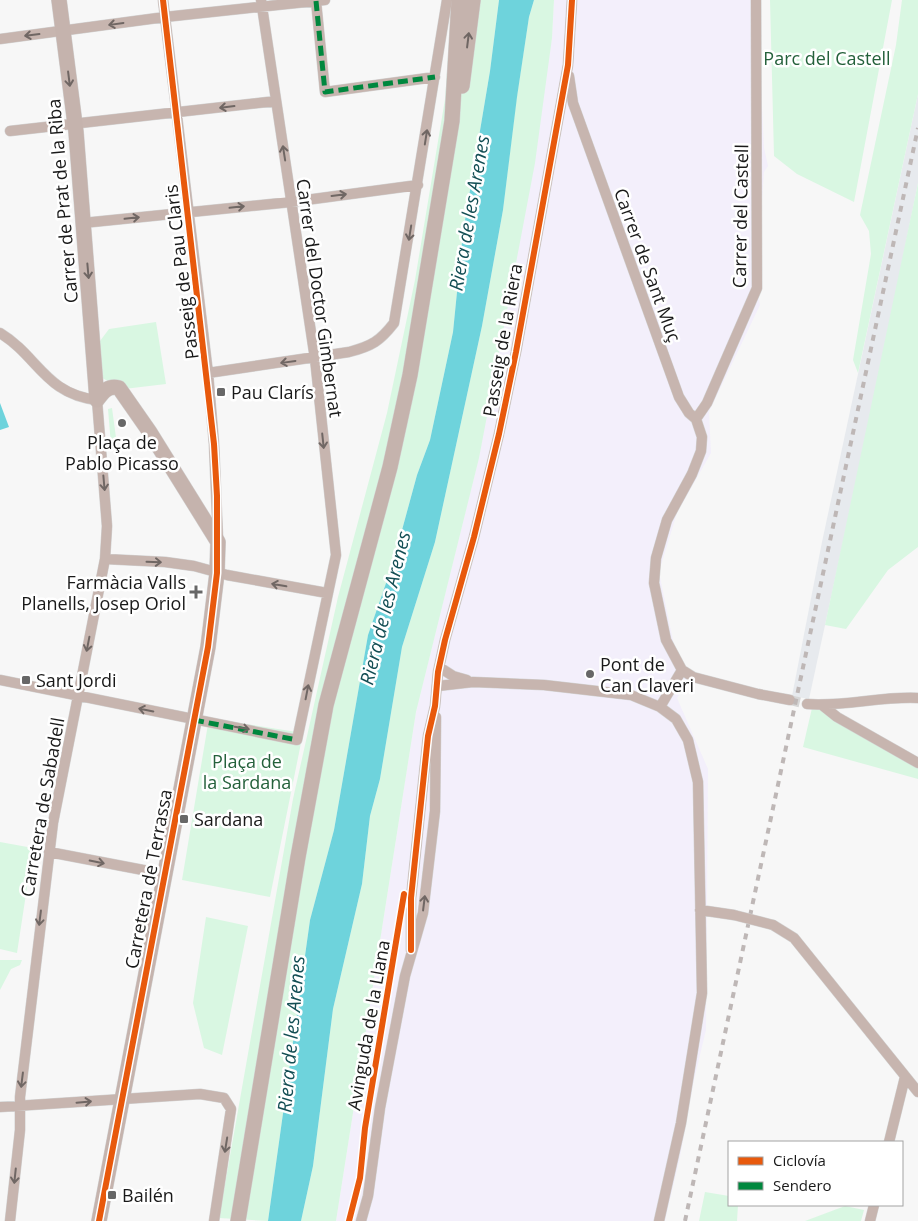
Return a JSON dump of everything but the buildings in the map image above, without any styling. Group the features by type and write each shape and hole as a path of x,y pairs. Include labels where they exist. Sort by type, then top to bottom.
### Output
{"main road":[{"name":"Carrer de Prat de la Riba","path":"60,0 74,124 97,400"},
{"path":"238,1221 317,749 326,705 400,421 413,357 452,121 459,0"},
{"path":"452,121 460,93 473,0"},
{"path":"97,400 106,389 118,388 149,431 218,542"},
{"name":"Carretera de Terrassa","path":"99,1221 208,647 217,573 218,542"}],"street":[{"name":"Passeig de Pau Claris","path":"163,0 208,373 214,444 218,542"},
{"path":"0,39 261,3 320,0 325,92 435,77"},
{"path":"208,373 315,358 370,346 384,336 394,323 398,311 447,0"},
{"name":"Passeig de la Riera","path":"438,683 445,640 474,537 499,434 568,65 572,0"},
{"name":"Carrer del Castell","path":"696,418 707,404 757,288 756,0"},
{"name":"Carrer del Doctor Gimbernat","path":"261,3 315,358 336,555 327,593"},
{"name":"Carrer de Sant Muç","path":"568,65 573,103 578,118 679,397 689,413 696,418"},
{"path":"10,131 276,101"},
{"path":"555,127 561,116 568,114 578,118"},
{"path":"83,223 291,202 418,185"},
{"path":"0,333 62,390 77,397 97,400"},
{"name":"Carretera de Sabadell","path":"10,1221 20,1106 49,852 106,559 107,526 97,400"},
{"path":"696,418 702,437 701,451 692,474 667,520 656,558 654,583 666,640 682,670 700,679 790,700"},
{"path":"0,680 298,740 327,593 217,573 194,566 165,562 106,559"},
{"path":"440,667 453,676 473,682"},
{"path":"660,707 682,670"},
{"path":"438,683 473,682 610,691 631,695 660,707 676,719 688,740 698,782 702,993 681,1123 659,1221"},
{"name":"Avinguda de la Llana","path":"361,1221 368,1196 380,1108 411,950 411,898 428,736 438,683"},
{"path":"807,704 822,705 900,697 918,698"},
{"path":"822,705 837,717 918,762"},
{"path":"49,852 164,874"},
{"path":"700,910 734,915 773,925 794,938 918,1092"},
{"path":"888,1141 905,1077"},
{"path":"0,1107 200,1094 224,1098 230,1109 214,1221"},
{"path":"870,1221 874,1206"}],"shaded area":[{"path":"554,0 757,0 764,148 768,166 764,172 756,285 760,305 709,412 711,453 677,513 659,572 678,665 687,667 688,683 677,698 708,769 706,1030 665,1221 336,1221 416,712 479,457 552,38"},
{"path":"918,94 918,183 879,376 809,699 792,696 822,542"}],"green space":[{"path":"452,0 499,0 490,71 463,232 453,332 430,440 417,475 393,563 368,635 334,830 310,920 268,1221 219,1218 293,799 338,597 387,413 415,280 445,99"},
{"path":"534,0 554,0 552,38 535,163 479,458 416,712 336,1221 301,1221 313,1166 333,1009 362,884 370,816 380,779 402,647 435,542 482,326 503,210 516,102 529,17"},
{"name":"Parc del Castell","path":"770,0 892,0 854,202 797,174 774,156"},
{"path":"902,0 918,0 918,94 858,373 853,360 871,254 869,231 860,215 896,45"},
{"path":"918,183 918,547 888,570 846,629 825,625"},
{"path":"156,322 166,384 124,389 100,377 97,345 109,329"},
{"name":"Plaça de Pablo Picasso","path":"112,408 117,445 111,445 108,409"},
{"path":"812,708 826,711 845,727 918,768 918,779 803,747"},
{"name":"Plaça de la Sardana","path":"209,718 303,733 270,897 182,880"},
{"path":"0,842 33,848 17,953 0,949"},
{"path":"206,917 248,926 222,1055 204,1048 193,1003"},
{"path":"0,960 22,960 20,965 11,969 0,990"},
{"path":"705,1192 728,1196 728,1206 738,1206 737,1221 699,1221"},
{"path":"845,1206 864,1210 861,1221 805,1221"}],"water":[{"name":"Riera de les Arenes","path":"499,0 534,0 529,17 517,97 503,210 482,326 435,542 402,647 380,779 370,816 362,884 333,1009 313,1166 301,1221 268,1221 310,920 334,830 368,635 393,563 417,475 430,440 453,332 463,232 490,71"},
{"path":"0,403 9,427 0,430"}],"tunnel":[{"path":"790,700 807,704"}],"railway":[{"path":"685,1221 918,128"}],"marked path":[{"path":"316,1 325,92 435,77"},
{"path":"194,720 297,740"}],"cycle path":[{"path":"99,1221 208,647 217,573 217,496 214,444 163,0"},
{"path":"411,950 411,898 428,736 435,706 438,672 474,537 499,434 516,352 568,65 572,0"},
{"path":"349,1221 360,1178 365,1128 404,894"}],"place":[{"name":"Pau Clarís","path":"221,392"},
{"name":"Plaça de Pablo Picasso","path":"122,423"},
{"name":"Farmàcia Valls Planells, Josep Oriol","path":"196,592"},
{"name":"Pont de Can Claveri","path":"590,674"},
{"name":"Sant Jordi","path":"26,680"},
{"name":"Sardana","path":"184,819"},
{"name":"Bailén","path":"112,1195"}]}
